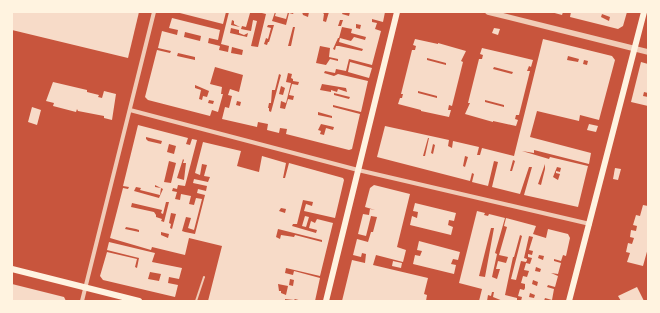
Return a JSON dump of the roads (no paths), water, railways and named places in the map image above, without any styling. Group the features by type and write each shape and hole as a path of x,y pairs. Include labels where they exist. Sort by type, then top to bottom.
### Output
{"main road":[{"path":"326,301 398,12"},
{"path":"569,301 644,12"},
{"path":"12,269 139,301"}],"street":[{"path":"82,301 154,12"},
{"path":"488,12 648,52"},
{"path":"130,110 358,170 590,224"}],"lane":[{"path":"196,301 204,277"}]}
